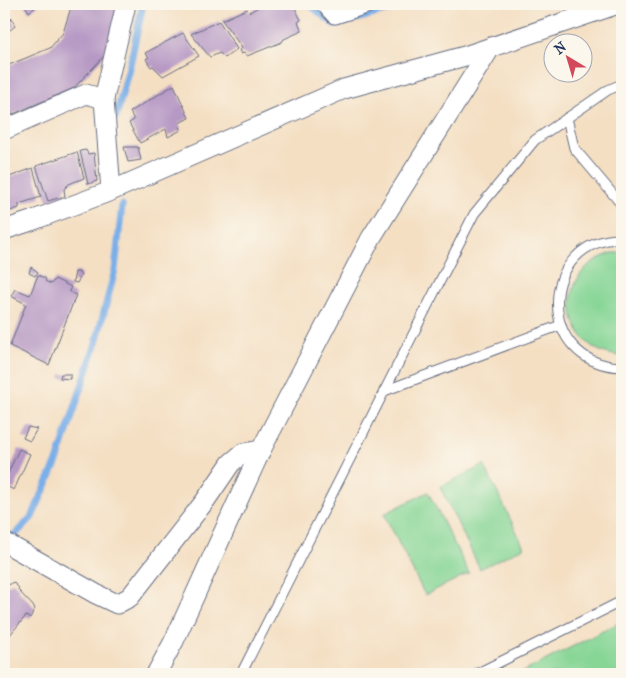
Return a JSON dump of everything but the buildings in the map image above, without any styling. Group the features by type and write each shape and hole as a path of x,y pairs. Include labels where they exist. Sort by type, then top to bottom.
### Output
{"street":[{"path":"110,191 104,99 126,4"},
{"path":"326,4 335,14 366,4"},
{"path":"4,230 31,222 110,191 344,89 465,56 618,4"},
{"path":"156,674 174,641 261,450 371,238 491,47"},
{"path":"4,130 86,94 104,99"},
{"path":"10,546 117,604 130,597 205,501 231,464 243,453 261,450"}],"lane":[{"path":"241,674 474,214 535,140 608,90 622,84"},
{"path":"567,118 574,148 622,205"},
{"path":"622,239 614,238 595,244 579,254 566,269 558,287 557,306 560,325 571,344 588,359 608,367 622,367"},
{"path":"384,391 560,325"},
{"path":"476,674 622,601"}],"green space":[{"path":"612,253 622,253 622,356 600,351 585,340 574,322 571,301 577,280 583,271 596,260"},
{"path":"484,465 524,547 480,569 440,487"},
{"path":"428,492 469,573 425,595 384,514"},
{"path":"622,621 622,674 519,674"}],"waterway":[{"path":"116,117 143,4"},
{"path":"309,4 335,25 411,4"},
{"path":"8,542 32,517 58,459 96,343 115,270 122,205"}]}
